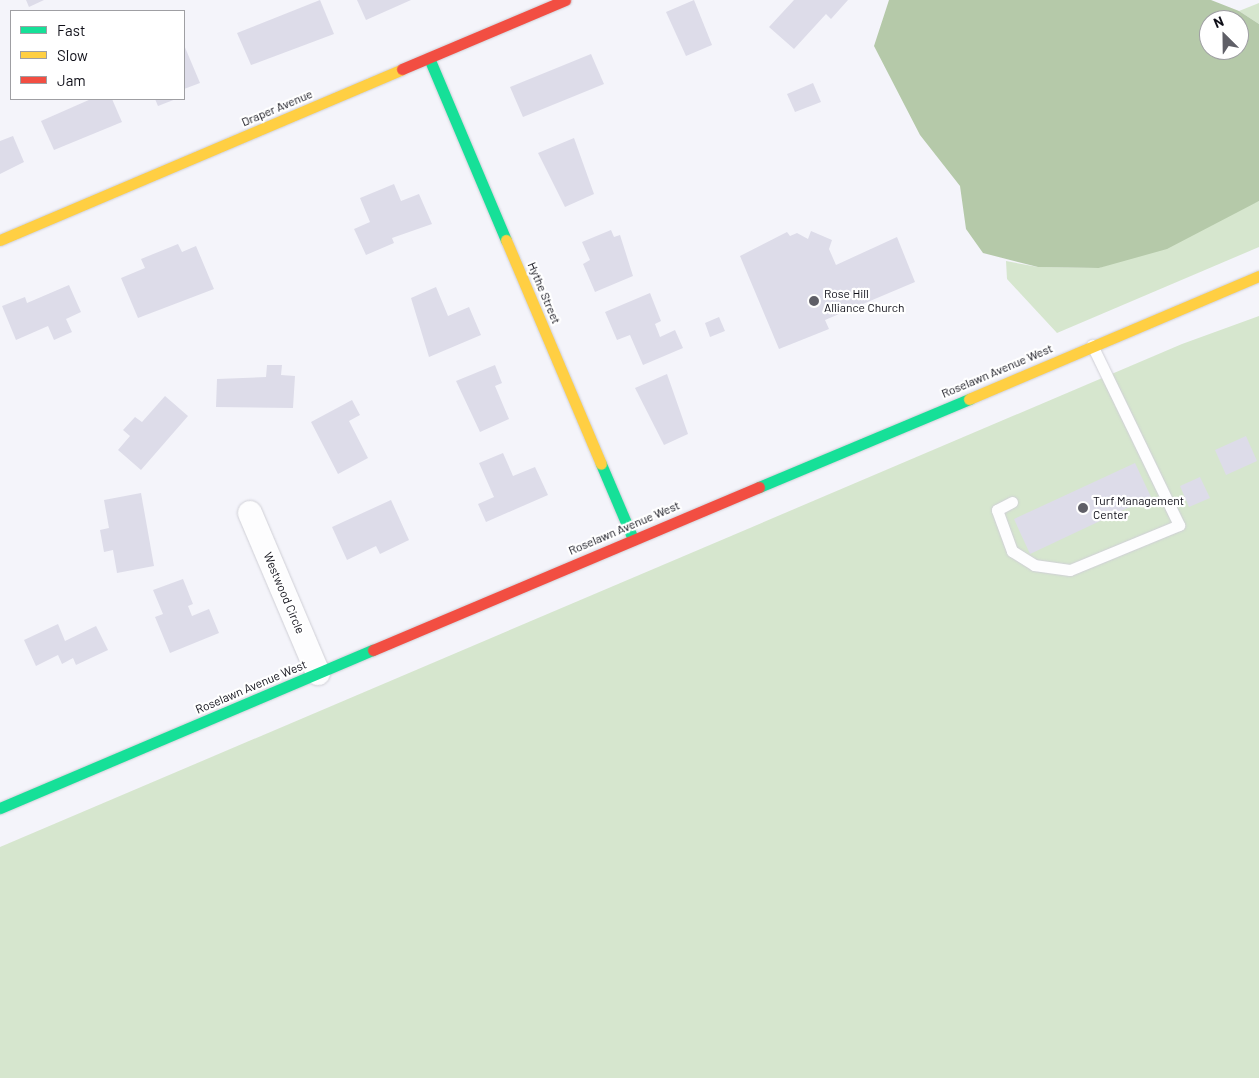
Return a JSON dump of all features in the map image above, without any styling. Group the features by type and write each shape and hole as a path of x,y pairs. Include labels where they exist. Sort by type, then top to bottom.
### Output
{"street":[{"name":"Draper Avenue","path":"0,240 566,0"},
{"name":"Hythe Street","path":"429,58 634,539"},
{"name":"Roselawn Avenue West","path":"0,808 1259,276"},
{"name":"Westwood Circle","path":"250,513 318,673"}],"lane":[{"path":"1012,502 997,510 1012,551 1034,565 1070,570 1179,525 1092,346"}],"shaded area":[{"path":"889,0 1211,0 1236,10 1199,10 1199,60 1249,60 1249,18 1259,24 1259,201 1167,249 1099,268 1038,267 983,253 966,229 960,186 920,135 874,46"},
{"path":"1259,3 1259,24 1249,18 1249,10 1242,10"},
{"path":"1259,201 1259,247 1057,333 1007,279 1006,261 1038,267 1099,268"},
{"path":"1259,316 1259,1078 0,1078 0,847 1182,344"}],"building":[{"path":"26,0 44,0 29,7"},
{"path":"320,0 334,34 251,65 237,33"},
{"path":"357,0 411,0 366,20"},
{"path":"694,0 712,45 686,56 666,12"},
{"path":"794,0 848,0 831,19 826,14 794,49 769,27"},
{"path":"185,47 200,83 185,89"},
{"path":"591,54 604,84 523,117 510,87"},
{"path":"813,83 821,102 795,112 787,94"},
{"path":"89,100 112,100 122,122 54,150 41,121"},
{"path":"155,100 173,100 158,106"},
{"path":"13,136 24,162 0,174 0,141"},
{"path":"574,138 594,194 565,207 538,153"},
{"path":"394,184 401,201 419,194 432,224 392,238 394,243 366,255 354,229 370,222 360,198"},
{"path":"611,230 614,237 620,235 633,276 595,292 583,264 590,260 582,242"},
{"name":"Rose Hill Alliance Church","path":"811,231 832,240 829,249 836,265 897,237 915,282 825,320 829,329 779,349 740,256 787,232 790,236 797,233 808,239"},
{"path":"178,244 182,252 196,246 214,289 138,318 121,278 145,268 141,259"},
{"path":"69,285 81,312 66,319 72,332 54,340 48,326 16,340 2,306 25,297 27,303"},
{"path":"436,287 448,316 469,307 481,335 429,357 411,298"},
{"path":"650,293 661,321 655,324 660,337 675,330 683,348 643,365 630,335 617,340 605,312"},
{"path":"719,317 725,331 710,337 705,323"},
{"path":"267,365 282,365 281,375 295,376 293,408 216,407 217,379 266,377"},
{"path":"495,365 502,383 495,386 509,419 480,432 456,381"},
{"path":"667,374 688,434 664,445 635,388"},
{"path":"165,396 188,416 141,470 118,450 130,436 123,430 135,417 142,422"},
{"path":"352,400 360,415 349,421 368,458 338,474 311,422"},
{"path":"1246,436 1257,461 1226,475 1215,450"},
{"path":"503,453 513,476 535,467 548,495 486,522 478,504 494,497 479,463"},
{"name":"Turf Management Center","path":"1135,463 1151,497 1030,554 1014,519"},
{"path":"1200,477 1210,498 1189,507 1180,486"},
{"path":"141,493 154,566 117,573 113,550 104,552 100,530 109,528 104,500"},
{"path":"391,500 409,540 380,554 376,546 347,560 332,527"},
{"path":"183,579 193,604 188,606 192,616 209,609 219,633 170,653 155,617 163,614 153,590"},
{"path":"58,624 65,641 96,626 108,650 76,665 73,658 62,664 58,655 36,666 24,640"}],"traffic: fast":[{"path":"429,58 506,240"},
{"path":"759,487 969,399"},
{"path":"601,464 633,539"},
{"path":"0,808 373,650"}],"traffic: slow":[{"path":"0,240 402,69"},
{"path":"506,240 601,464"},
{"path":"969,399 1259,276"}],"traffic: jam":[{"path":"402,69 565,0"},
{"path":"373,650 759,487"}],"place":[{"name":"Rose Hill Alliance Church","path":"814,301"},
{"name":"Turf Management Center","path":"1083,508"}]}
